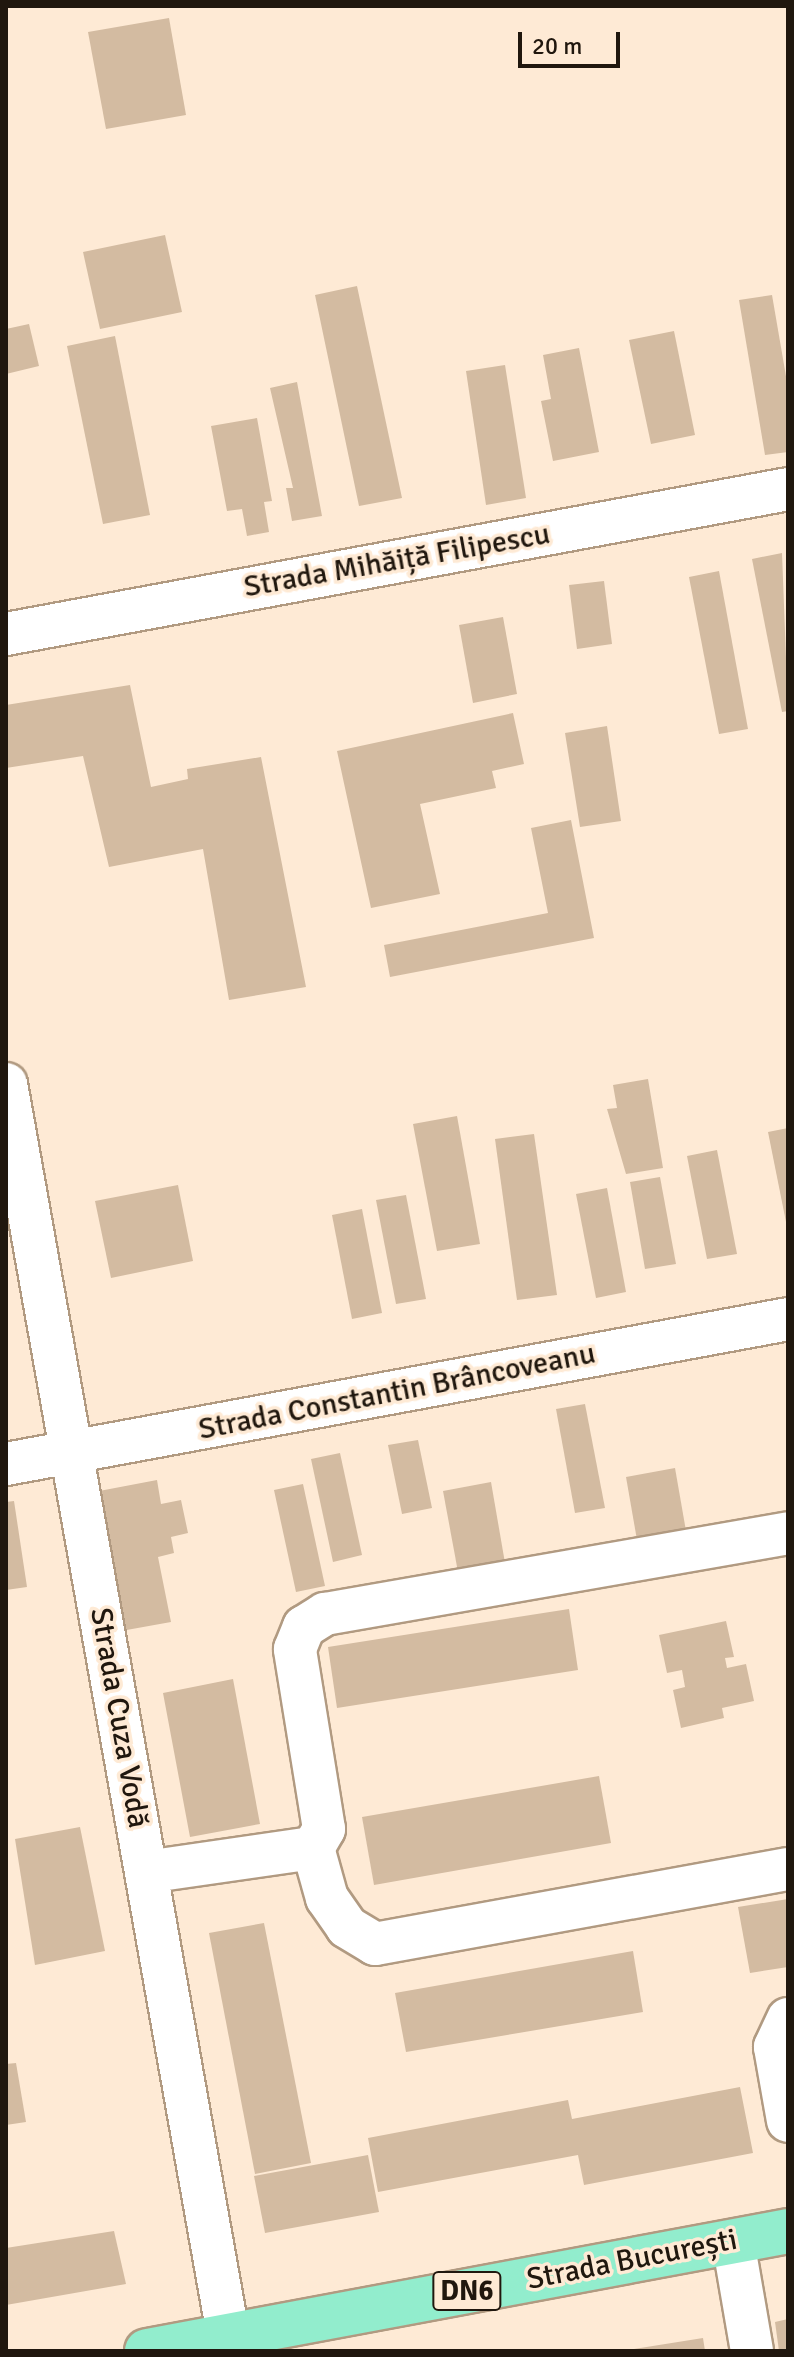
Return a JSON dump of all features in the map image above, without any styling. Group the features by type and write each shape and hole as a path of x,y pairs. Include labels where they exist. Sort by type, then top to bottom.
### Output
{"main road":[{"name":"Strada București","path":"147,2351 230,2343 788,2231"}],"street":[{"name":"Strada Mihăiță Filipescu","path":"6,634 788,489"},
{"name":"Strada Cuza Vodă","path":"6,1084 230,2343"},
{"name":"Strada Constantin Brâncoveanu","path":"6,1464 788,1319"},
{"path":"788,1533 352,1606 304,1627 295,1649 324,1829 313,1848 327,1898 347,1927 375,1944 788,1869"},
{"path":"146,1872 313,1848"},
{"path":"788,2019 775,2047 788,2121"},
{"path":"733,2241 752,2351"}],"building":[{"path":"169,18 186,115 106,129 88,32"},
{"path":"165,235 182,312 100,329 83,252"},
{"path":"357,286 402,498 359,506 315,295"},
{"path":"772,295 788,388 788,452 765,455 739,300"},
{"path":"29,324 39,366 6,374 6,329"},
{"path":"674,331 695,435 651,444 629,340"},
{"path":"115,336 150,515 103,524 67,346"},
{"path":"579,348 599,452 553,461 541,401 551,399 543,355"},
{"path":"505,365 526,498 486,505 466,371"},
{"path":"297,382 322,516 292,521 286,488 293,488 270,388"},
{"path":"257,418 272,501 264,502 269,532 247,536 242,509 227,511 211,426"},
{"path":"782,553 788,711 782,712 752,559"},
{"path":"719,571 748,729 719,734 689,577"},
{"path":"604,581 612,644 577,649 569,585"},
{"path":"503,617 517,694 473,703 459,625"},
{"path":"130,685 151,787 188,779 187,769 261,757 306,987 229,1000 203,849 109,867 83,756 6,768 6,705"},
{"path":"513,713 524,764 492,771 496,788 420,804 440,894 371,908 337,751"},
{"path":"607,726 621,821 580,827 565,733"},
{"path":"571,820 594,938 390,977 384,945 548,913 531,828"},
{"path":"648,1079 663,1168 626,1174 607,1109 617,1108 613,1085"},
{"path":"457,1116 480,1244 437,1251 413,1124"},
{"path":"788,1128 788,1227 787,1227 768,1132"},
{"path":"534,1134 557,1295 517,1300 495,1139"},
{"path":"717,1150 737,1254 707,1259 687,1156"},
{"path":"660,1177 676,1264 645,1269 630,1182"},
{"path":"178,1185 193,1261 111,1278 95,1201"},
{"path":"607,1188 626,1292 596,1298 576,1194"},
{"path":"406,1195 426,1299 396,1304 376,1200"},
{"path":"362,1209 382,1313 352,1319 332,1215"},
{"path":"585,1404 605,1508 575,1513 556,1409"},
{"path":"418,1440 432,1508 402,1514 388,1445"},
{"path":"340,1453 362,1555 333,1562 311,1459"},
{"path":"675,1468 686,1531 637,1540 626,1477"},
{"path":"157,1480 161,1504 181,1500 188,1533 171,1537 174,1553 158,1557 171,1622 121,1631 94,1492"},
{"path":"491,1482 505,1563 458,1572 443,1491"},
{"path":"303,1484 325,1586 296,1592 274,1490"},
{"path":"14,1501 27,1587 6,1590 6,1502"},
{"path":"569,1609 578,1670 337,1708 328,1647"},
{"path":"726,1621 734,1657 725,1658 727,1668 746,1664 754,1701 722,1708 724,1718 681,1728 673,1690 685,1687 682,1670 667,1673 659,1635"},
{"path":"233,1679 260,1824 190,1837 163,1693"},
{"path":"599,1776 611,1843 374,1885 362,1817"},
{"path":"80,1827 105,1951 35,1965 15,1839"},
{"path":"788,1899 788,1967 750,1973 738,1907"},
{"path":"264,1923 311,2163 255,2174 209,1933"},
{"path":"633,1951 643,2012 406,2052 395,1993"},
{"path":"16,2063 26,2122 6,2125 6,2064"},
{"path":"740,2087 753,2153 584,2185 578,2155 378,2192 368,2138 568,2100 572,2119"},
{"path":"368,2155 379,2212 265,2233 254,2176"},
{"path":"114,2231 126,2284 6,2305 6,2248"},
{"path":"788,2319 788,2351 779,2351 775,2322"},
{"path":"703,2338 705,2351 634,2349"}]}
